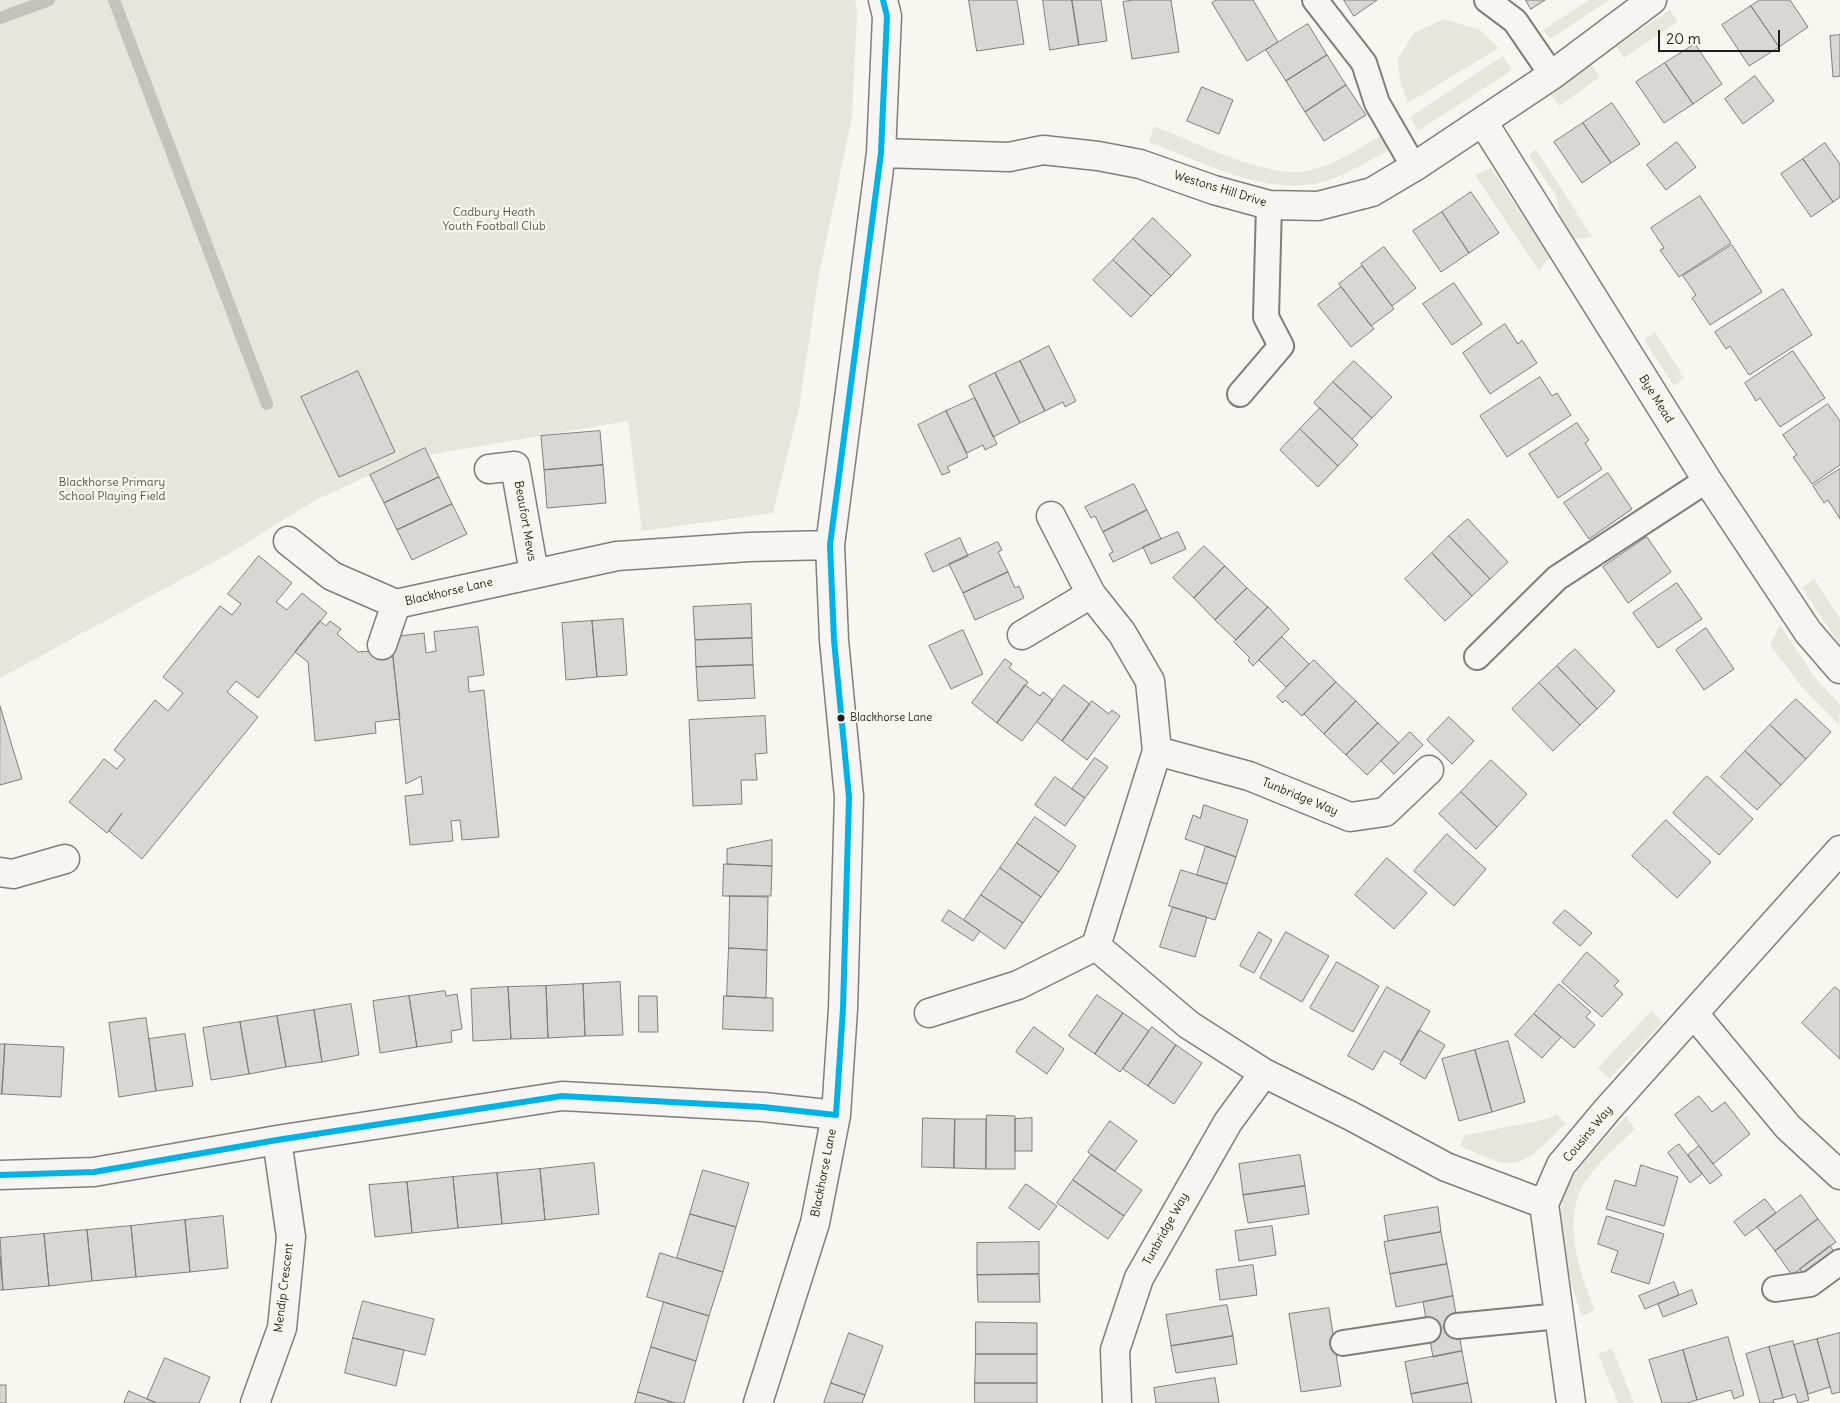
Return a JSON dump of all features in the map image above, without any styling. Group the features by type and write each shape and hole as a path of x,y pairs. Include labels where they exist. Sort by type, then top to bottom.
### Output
{"street":[{"name":"Blackhorse Lane","path":"758,1403 815,1223 836,1115 843,1009 849,797 834,640 830,545 881,152 887,16 883,0"},
{"name":"Westons Hill Drive","path":"881,152 1009,157 1043,150 1098,156 1140,164 1214,190 1269,205 1318,206 1372,192 1414,167 1552,75 1652,0"},
{"name":"Bye Mead","path":"1483,122 1707,480 1808,632 1840,669"},
{"name":"Beaufort Mews","path":"489,470 515,466 534,573"},
{"path":"929,1013 1018,985 1096,946 1157,751 1150,681 1122,633 1091,594 1051,516"},
{"name":"Blackhorse Lane","path":"288,540 332,576 396,604 617,556 749,547 830,545"},
{"path":"1022,635 1091,594"},
{"name":"Blackhorse Lane","path":"382,646 396,604"},
{"name":"Tunbridge Way","path":"1157,751 1249,776 1350,817 1385,812 1429,770"},
{"name":"Cousins Way","path":"1544,1204 1561,1165 1840,850"},
{"path":"0,872 13,874 65,859"},
{"path":"1096,946 1190,1024 1264,1073 1446,1167 1544,1204 1571,1403"},
{"path":"1694,1014 1788,1127 1840,1175"},
{"name":"Tunbridge Way","path":"1117,1403 1116,1350 1139,1278 1228,1122 1264,1073"},
{"path":"0,1175 94,1172 277,1140 562,1096 763,1107 836,1115"},
{"name":"Mendip Crescent","path":"255,1403 282,1328 291,1238 277,1140"},
{"path":"1561,1327 1587,1403"}],"lane":[{"path":"1315,0 1364,63 1377,103 1414,167"},
{"path":"1487,0 1515,21 1552,75"},
{"path":"1240,394 1281,346 1266,318 1269,205"},
{"path":"1477,658 1557,578 1707,480"},
{"path":"1776,1289 1810,1284 1840,1262"},
{"path":"1458,1326 1561,1327"},
{"path":"1343,1343 1428,1330"}],"green space":[{"name":"Cadbury Heath Youth Football Club","path":"0,0 855,0 857,13 852,117 818,280 799,409 773,513 642,531 628,421 405,459 312,502 232,552 0,678"},
{"path":"1589,0 1609,0 1550,39 1543,30"},
{"path":"1670,10 1678,22 1624,58 1616,46"},
{"path":"1444,19 1480,30 1499,48 1408,103 1400,81 1398,59 1414,33"},
{"path":"1503,56 1512,70 1418,131 1410,117"},
{"path":"1591,64 1600,77 1559,106 1550,93"},
{"path":"1154,126 1230,157 1272,169 1291,172 1308,171 1327,165 1380,136 1391,149 1353,170 1329,180 1307,185 1285,185 1261,182 1238,176 1149,142"},
{"path":"1536,149 1592,237 1575,239 1560,215 1556,196 1529,155"},
{"path":"1491,168 1527,222 1539,226 1554,252 1539,271 1475,175"},
{"path":"1655,332 1684,378 1674,386 1644,340"},
{"path":"1814,579 1840,619 1840,645 1802,588"},
{"path":"1780,625 1815,678 1840,704 1839,725 1802,687 1770,645"},
{"path":"1651,1011 1663,1022 1609,1079 1598,1068"},
{"path":"1556,1114 1566,1123 1535,1153 1520,1161 1512,1163 1500,1162 1460,1146 1465,1135 1548,1119"},
{"path":"1626,1116 1635,1129 1592,1172 1579,1194 1575,1210 1573,1227 1578,1262 1595,1310 1582,1316 1564,1252 1561,1234 1562,1201 1567,1188 1579,1169"},
{"path":"1612,1348 1634,1403 1618,1403 1598,1354"}],"building":[{"path":"969,0 1017,0 1024,44 977,51"},
{"path":"1043,0 1072,0 1079,45 1050,50"},
{"path":"1072,0 1101,0 1107,41 1079,45"},
{"path":"1133,0 1171,0 1179,52 1132,59 1123,2"},
{"path":"1217,0 1253,0 1278,42 1247,61 1212,3"},
{"path":"1344,0 1377,0 1354,16"},
{"path":"1526,0 1545,0 1531,9"},
{"path":"1760,0 1790,0 1808,27 1779,47 1751,6"},
{"path":"1751,6 1779,47 1749,66 1722,25"},
{"path":"1308,24 1327,55 1286,81 1266,50"},
{"path":"1840,35 1840,76 1833,77 1830,36"},
{"path":"1695,44 1722,84 1693,104 1665,63"},
{"path":"1327,55 1346,85 1305,112 1286,81"},
{"path":"1665,63 1693,104 1664,123 1636,82"},
{"path":"1755,76 1774,101 1743,124 1725,99"},
{"path":"1346,85 1366,115 1324,141 1305,112"},
{"path":"1202,87 1233,100 1219,134 1187,121"},
{"path":"1612,103 1640,144 1611,163 1583,123"},
{"path":"1583,123 1611,163 1582,183 1554,142"},
{"path":"1677,142 1696,167 1666,190 1647,165"},
{"path":"1825,143 1840,164 1840,197 1833,202 1803,159"},
{"path":"1803,159 1833,202 1811,217 1781,174"},
{"path":"1471,192 1499,233 1469,253 1442,212"},
{"path":"1700,196 1731,243 1679,277 1660,250 1664,248 1651,228"},
{"path":"1442,212 1469,253 1441,272 1413,231"},
{"path":"1153,218 1191,255 1171,276 1133,239"},
{"path":"1133,239 1171,276 1151,296 1113,260"},
{"path":"1732,245 1762,292 1710,325 1692,298 1696,295 1683,276"},
{"path":"1384,247 1416,288 1392,306 1361,264"},
{"path":"1113,260 1151,296 1131,317 1093,280"},
{"path":"1362,266 1394,309 1371,326 1339,284"},
{"path":"1454,283 1482,324 1452,345 1423,304"},
{"path":"1341,287 1374,329 1351,347 1318,305"},
{"path":"1783,289 1812,335 1749,375 1730,346 1726,349 1715,332"},
{"path":"1505,324 1518,344 1522,340 1537,363 1490,394 1463,353"},
{"path":"1049,346 1076,401 1065,407 1063,402 1045,411 1020,361"},
{"path":"1793,351 1825,398 1780,427 1760,398 1756,401 1745,383"},
{"path":"1020,361 1045,411 1020,423 995,373"},
{"path":"1354,361 1392,397 1372,418 1333,382"},
{"path":"358,371 395,452 339,477 301,397"},
{"path":"995,373 1020,423 993,437 969,386"},
{"path":"1540,377 1552,396 1557,393 1571,415 1507,457 1480,416"},
{"path":"1333,382 1372,418 1352,439 1314,403"},
{"path":"975,398 997,444 985,450 983,445 967,453 946,411"},
{"path":"1828,404 1840,421 1840,465 1812,484 1793,457 1797,455 1783,435"},
{"path":"1320,408 1358,445 1338,466 1300,429"},
{"path":"946,411 968,457 947,467 950,472 942,475 918,425"},
{"path":"1577,423 1589,440 1585,443 1602,469 1558,498 1529,454"},
{"path":"1300,429 1338,466 1318,487 1280,450"},
{"path":"600,431 603,465 544,470 541,436"},
{"path":"425,448 439,477 384,503 370,475"},
{"path":"603,465 606,503 547,508 544,470"},
{"path":"1840,469 1840,519 1828,500 1824,503 1813,486"},
{"path":"1608,473 1632,509 1589,539 1564,503"},
{"path":"439,477 452,504 397,530 384,503"},
{"path":"1134,484 1147,510 1103,532 1095,516 1091,518 1085,507"},
{"path":"452,504 467,534 412,560 397,530"},
{"path":"1147,510 1161,539 1113,562 1109,554 1113,552 1103,532"},
{"path":"1468,519 1508,562 1490,579 1449,536"},
{"path":"1178,532 1186,549 1151,564 1143,547"},
{"path":"1449,536 1490,579 1472,596 1432,553"},
{"path":"1647,537 1671,572 1628,603 1603,567"},
{"path":"960,538 968,556 933,572 925,554"},
{"path":"998,542 1002,550 998,552 1008,572 963,593 949,564"},
{"path":"1204,546 1225,566 1194,598 1173,578"},
{"path":"1432,553 1472,596 1445,621 1405,579"},
{"path":"259,556 292,583 276,602 287,610 302,593 327,613 258,698 236,681 227,692 258,717 142,859 109,831 122,813 107,833 69,802 104,759 117,769 125,759 114,750 155,700 168,711 183,693 163,677 220,606 232,615 241,604 228,594"},
{"path":"1225,566 1247,588 1215,620 1194,598"},
{"path":"1008,572 1015,588 1019,586 1024,598 975,620 963,593"},
{"path":"1677,583 1702,619 1658,648 1633,613"},
{"path":"1247,588 1268,607 1236,640 1215,620"},
{"path":"751,604 752,638 695,640 693,607"},
{"path":"1268,607 1289,629 1253,666 1248,660 1250,658 1234,642"},
{"path":"623,619 627,675 597,677 592,621"},
{"path":"320,621 326,626 330,621 341,629 337,634 358,652 392,650 400,719 375,722 376,733 315,741 308,662 295,652"},
{"path":"592,621 597,677 566,680 562,623"},
{"path":"478,627 484,675 468,677 469,692 484,690 499,837 462,840 460,820 451,821 453,841 410,845 405,796 423,794 421,776 406,784 391,637 424,633 426,653 436,651 434,632"},
{"path":"1706,628 1734,669 1704,690 1676,650"},
{"path":"963,630 983,674 951,689 929,646"},
{"path":"1282,637 1309,664 1286,687 1259,660"},
{"path":"752,638 753,665 696,667 695,640"},
{"path":"1575,649 1615,691 1597,709 1557,666"},
{"path":"1005,659 1012,664 1009,668 1028,682 997,723 972,703"},
{"path":"1314,660 1336,682 1302,716 1285,700 1283,703 1277,697"},
{"path":"753,665 755,698 698,701 696,667"},
{"path":"1557,666 1597,709 1580,725 1539,683"},
{"path":"1336,682 1356,701 1324,734 1304,714"},
{"path":"1539,683 1580,725 1553,751 1512,709"},
{"path":"1025,685 1040,696 1043,692 1053,700 1022,741 997,723"},
{"path":"1064,685 1090,704 1062,741 1037,722"},
{"path":"1796,699 1831,732 1806,759 1770,725"},
{"path":"1092,701 1109,714 1112,710 1120,716 1087,760 1062,741"},
{"path":"1356,701 1378,723 1346,755 1324,734"},
{"path":"0,706 22,779 0,785"},
{"path":"765,716 767,753 755,754 757,780 741,780 742,804 693,806 689,720"},
{"path":"1449,717 1474,741 1452,764 1427,740"},
{"path":"1378,723 1399,743 1367,775 1346,755"},
{"path":"1770,725 1806,759 1781,785 1745,751"},
{"path":"1410,732 1423,745 1394,774 1381,761"},
{"path":"1745,751 1781,785 1757,810 1721,777"},
{"path":"1095,758 1108,767 1085,798 1072,789"},
{"path":"1491,760 1527,794 1497,827 1461,792"},
{"path":"1707,776 1753,819 1719,855 1673,813"},
{"path":"1055,777 1085,798 1065,826 1035,805"},
{"path":"1461,792 1497,827 1476,849 1439,814"},
{"path":"1204,805 1248,820 1236,857 1185,839 1193,815 1200,818"},
{"path":"1035,817 1076,846 1059,872 1017,843"},
{"path":"1666,820 1711,862 1677,898 1632,856"},
{"path":"1447,834 1486,869 1454,906 1414,871"},
{"path":"772,840 772,866 727,864 727,849"},
{"path":"1017,843 1059,872 1041,897 1000,868"},
{"path":"1206,846 1236,857 1227,884 1197,875"},
{"path":"1387,858 1427,893 1394,929 1355,895"},
{"path":"724,864 772,866 771,896 723,896"},
{"path":"1000,868 1041,897 1023,923 981,895"},
{"path":"1181,870 1227,884 1215,920 1169,906"},
{"path":"981,895 1023,923 1005,949 964,920"},
{"path":"730,896 768,897 767,950 729,948"},
{"path":"1173,907 1207,917 1195,957 1160,947"},
{"path":"949,910 980,931 973,941 942,921"},
{"path":"1565,910 1592,933 1580,946 1553,923"},
{"path":"1259,932 1272,940 1254,973 1240,966"},
{"path":"1286,932 1329,956 1302,1002 1260,978"},
{"path":"729,948 767,950 766,998 727,996"},
{"path":"1587,952 1619,981 1614,986 1623,994 1602,1017 1562,982"},
{"path":"1337,962 1379,986 1353,1032 1310,1008"},
{"path":"620,982 623,1035 585,1036 583,984"},
{"path":"583,984 585,1036 548,1038 546,986"},
{"path":"1559,984 1591,1012 1586,1017 1595,1025 1574,1048 1534,1014"},
{"path":"546,986 548,1038 511,1039 508,987"},
{"path":"508,987 511,1039 473,1041 471,989"},
{"path":"1387,987 1430,1011 1402,1061 1384,1051 1373,1070 1348,1056"},
{"path":"1835,987 1840,991 1840,1059 1802,1023"},
{"path":"445,991 446,996 457,994 462,1029 451,1031 452,1042 417,1047 409,996"},
{"path":"1097,995 1123,1013 1095,1054 1069,1036"},
{"path":"409,996 417,1047 380,1053 373,1001"},
{"path":"639,996 657,996 658,1032 639,1032"},
{"path":"724,996 773,998 773,1031 723,1029"},
{"path":"351,1004 359,1055 322,1062 314,1010"},
{"path":"314,1010 322,1062 286,1067 277,1016"},
{"path":"1123,1013 1149,1031 1120,1072 1095,1054"},
{"path":"1534,1014 1561,1037 1542,1058 1515,1035"},
{"path":"277,1016 286,1067 249,1074 240,1022"},
{"path":"146,1018 156,1091 119,1097 109,1023"},
{"path":"240,1022 249,1074 211,1080 203,1028"},
{"path":"1034,1027 1064,1049 1047,1074 1016,1052"},
{"path":"1152,1027 1176,1045 1148,1086 1123,1069"},
{"path":"1419,1030 1445,1045 1425,1079 1400,1064"},
{"path":"185,1034 193,1086 156,1091 149,1039"},
{"path":"1508,1041 1525,1102 1492,1112 1475,1050"},
{"path":"0,1044 5,1044 2,1094 0,1094"},
{"path":"5,1044 64,1047 61,1097 2,1094"},
{"path":"1176,1045 1202,1063 1174,1104 1148,1086"},
{"path":"1475,1050 1492,1112 1459,1121 1442,1059"},
{"path":"1699,1096 1712,1112 1725,1102 1750,1134 1713,1164 1675,1115"},
{"path":"987,1115 1015,1116 1015,1169 986,1169"},
{"path":"923,1118 955,1119 954,1168 922,1167"},
{"path":"1032,1118 1032,1151 1015,1151 1015,1119"},
{"path":"955,1119 986,1119 986,1169 954,1168"},
{"path":"1110,1121 1137,1141 1115,1171 1088,1152"},
{"path":"1679,1144 1702,1174 1690,1183 1668,1153"},
{"path":"1699,1146 1722,1175 1710,1184 1688,1155"},
{"path":"1091,1155 1142,1190 1124,1216 1073,1180"},
{"path":"1300,1155 1305,1186 1243,1195 1239,1164"},
{"path":"594,1163 599,1214 545,1220 540,1169"},
{"path":"1641,1165 1678,1177 1664,1226 1606,1209 1615,1180 1635,1186"},
{"path":"540,1169 545,1220 502,1224 497,1173"},
{"path":"703,1170 749,1183 736,1227 690,1214"},
{"path":"497,1173 502,1224 458,1228 453,1177"},
{"path":"453,1177 458,1228 412,1233 407,1182"},
{"path":"1073,1180 1124,1216 1108,1239 1057,1203"},
{"path":"407,1182 412,1233 375,1237 369,1185"},
{"path":"1026,1184 1057,1206 1039,1230 1009,1208"},
{"path":"1305,1186 1309,1214 1248,1223 1243,1195"},
{"path":"1801,1195 1818,1219 1775,1251 1757,1227"},
{"path":"1765,1199 1776,1213 1745,1236 1734,1222"},
{"path":"1438,1207 1441,1232 1388,1241 1384,1216"},
{"path":"690,1214 736,1227 723,1272 677,1258"},
{"path":"223,1216 228,1268 190,1272 185,1220"},
{"path":"1607,1216 1664,1234 1649,1284 1611,1272 1618,1251 1598,1244"},
{"path":"1818,1219 1836,1242 1792,1275 1775,1251"},
{"path":"185,1220 190,1272 136,1277 131,1226"},
{"path":"131,1226 136,1277 92,1281 87,1230"},
{"path":"1272,1226 1276,1255 1239,1261 1235,1231"},
{"path":"87,1230 92,1281 49,1286 44,1234"},
{"path":"1441,1232 1447,1264 1390,1274 1384,1242"},
{"path":"44,1234 49,1286 3,1290 0,1238"},
{"path":"1039,1242 1039,1274 977,1275 977,1243"},
{"path":"1830,1246 1840,1260 1810,1284 1800,1269"},
{"path":"660,1253 723,1272 709,1316 647,1297"},
{"path":"0,1256 3,1290 0,1290"},
{"path":"1447,1264 1453,1296 1396,1307 1390,1274"},
{"path":"1253,1265 1257,1295 1220,1300 1216,1270"},
{"path":"1039,1274 1040,1302 978,1302 977,1275"},
{"path":"1674,1282 1679,1295 1645,1309 1639,1296"},
{"path":"1692,1290 1697,1304 1663,1317 1658,1304"},
{"path":"1453,1296 1462,1351 1433,1357 1423,1302"},
{"path":"363,1301 434,1319 425,1355 353,1338"},
{"path":"664,1302 709,1316 696,1361 651,1347"},
{"path":"1227,1305 1233,1336 1171,1346 1166,1315"},
{"path":"1329,1308 1341,1386 1301,1392 1289,1314"},
{"path":"976,1322 1037,1323 1037,1354 976,1354"},
{"path":"849,1333 883,1346 865,1395 831,1383"},
{"path":"1840,1333 1840,1392 1832,1394 1817,1339"},
{"path":"1233,1336 1237,1364 1176,1373 1171,1346"},
{"path":"1728,1337 1744,1395 1734,1399 1731,1390 1697,1400 1683,1350"},
{"path":"353,1338 404,1350 396,1386 345,1373"},
{"path":"1817,1339 1830,1387 1808,1394 1794,1345"},
{"path":"1793,1341 1809,1400 1798,1403 1795,1394 1783,1398 1769,1347"},
{"path":"651,1347 696,1361 684,1403 675,1403 638,1392"},
{"path":"1769,1347 1783,1398 1773,1400 1774,1403 1760,1403 1746,1354"},
{"path":"1683,1350 1697,1400 1687,1403 1662,1403 1649,1360"},
{"path":"1462,1351 1468,1383 1411,1394 1405,1362"},
{"path":"976,1354 1037,1354 1037,1383 975,1383"},
{"path":"165,1358 210,1377 199,1403 157,1403 147,1399"},
{"path":"1215,1378 1219,1403 1156,1403 1154,1388"},
{"path":"831,1383 865,1395 862,1403 824,1403"},
{"path":"975,1383 1037,1383 1037,1403 975,1403"},
{"path":"1468,1383 1472,1403 1413,1403 1411,1394"},
{"path":"0,1385 6,1385 6,1403 0,1403"},
{"path":"129,1391 147,1399 157,1403 124,1403"},
{"path":"638,1392 675,1403 635,1403"}],"waterway":[{"path":"0,18 49,0"},
{"path":"114,0 267,404"}],"transit line":[{"path":"836,1115 843,1009 849,797 834,640 830,545 881,153 887,16 883,0"},
{"path":"0,1175 94,1172 277,1140 562,1096 763,1107 836,1115"}],"place":[{"name":"Blackhorse Lane","path":"841,718"}],"park label":[{"name":"Blackhorse Primary School Playing Field","path":"112,490"}]}
